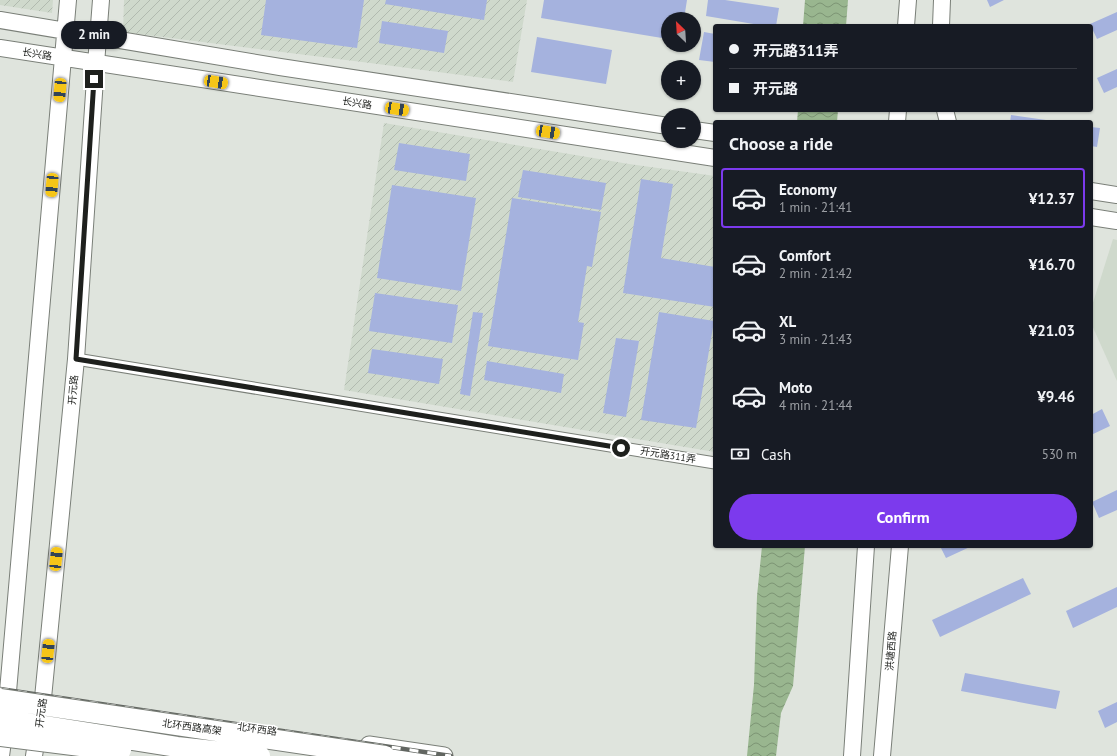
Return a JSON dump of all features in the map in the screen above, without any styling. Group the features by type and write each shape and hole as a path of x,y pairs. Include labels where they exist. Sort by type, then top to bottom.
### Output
{"highway":[{"name":"北环西路高架","path":"3,694 385,756"},
{"name":"北环西路高架","path":"1,726 260,756"}],"main road":[{"path":"0,756 3,694 68,0"},
{"name":"开元路","path":"34,756 43,698 76,359 101,0"},
{"path":"906,24 908,0"},
{"path":"941,24 942,0"},
{"path":"0,20 280,67 661,125"},
{"name":"长兴路","path":"0,48 96,64 713,158"},
{"path":"701,131 713,133"},
{"path":"1093,191 1117,195"},
{"path":"1093,217 1117,221"},
{"path":"852,756 866,548"},
{"name":"洪塘西路","path":"882,756 900,548"},
{"name":"北环西路","path":"3,694 43,698 444,756"},
{"path":"1,726 205,756"}],"street":[{"name":"开元路311弄","path":"76,359 713,463"}],"shaded area":[{"path":"0,0 53,0 52,13 0,5"},
{"path":"124,0 527,0 513,82 123,32"},
{"path":"384,123 629,164 713,176 713,452 344,390"},
{"path":"1113,239 1117,240 1117,381 1093,327 1093,303"}],"water":[{"path":"805,0 848,0 846,24 803,24"},
{"path":"798,112 838,112 837,120 797,120"},
{"path":"762,548 805,548 793,686 781,713 776,756 747,756 754,685 757,596"}],"building":[{"path":"266,0 364,0 357,48 261,35"},
{"path":"386,0 487,0 484,20 385,4"},
{"path":"544,0 687,0 685,12 661,12 661,38 541,18"},
{"path":"708,0 725,0 779,8 776,24 754,24 706,16"},
{"path":"987,0 1004,0 990,7"},
{"path":"1117,12 1117,30 1097,39 1093,30 1093,24 1090,24"},
{"path":"382,21 448,31 444,53 379,43"},
{"path":"704,32 713,34 713,62 699,60"},
{"path":"537,37 612,50 606,84 531,72"},
{"path":"1117,69 1117,87 1104,93 1097,78"},
{"path":"1011,115 1046,120 1010,120"},
{"path":"1093,127 1100,128 1097,147 1093,146"},
{"path":"399,143 470,154 466,181 394,170"},
{"path":"523,170 606,183 601,210 518,197"},
{"path":"641,179 673,184 661,258 713,267 713,307 623,293"},
{"path":"392,185 476,198 461,291 377,278"},
{"path":"512,198 601,212 592,267 587,266 578,322 584,323 578,360 488,346"},
{"path":"375,293 458,305 452,343 369,331"},
{"path":"473,312 483,313 470,396 460,394"},
{"path":"659,312 713,321 696,428 641,420"},
{"path":"616,338 639,341 626,417 603,413"},
{"path":"372,349 443,359 439,384 368,373"},
{"path":"487,361 564,374 561,393 484,380"},
{"path":"1102,409 1110,426 1093,434 1093,414"},
{"path":"1117,490 1117,510 1099,518 1093,502"},
{"path":"941,548 968,548 946,558"},
{"path":"1023,578 1031,594 940,637 932,620"},
{"path":"1117,587 1117,607 1073,628 1066,611"},
{"path":"965,673 1060,691 1056,709 961,691"},
{"path":"1117,702 1117,722 1105,728 1098,711"}],"railway":[{"path":"0,689 451,756"},
{"path":"0,703 354,756"}],"route":[{"path":"94,79 76,359 621,448"}]}
